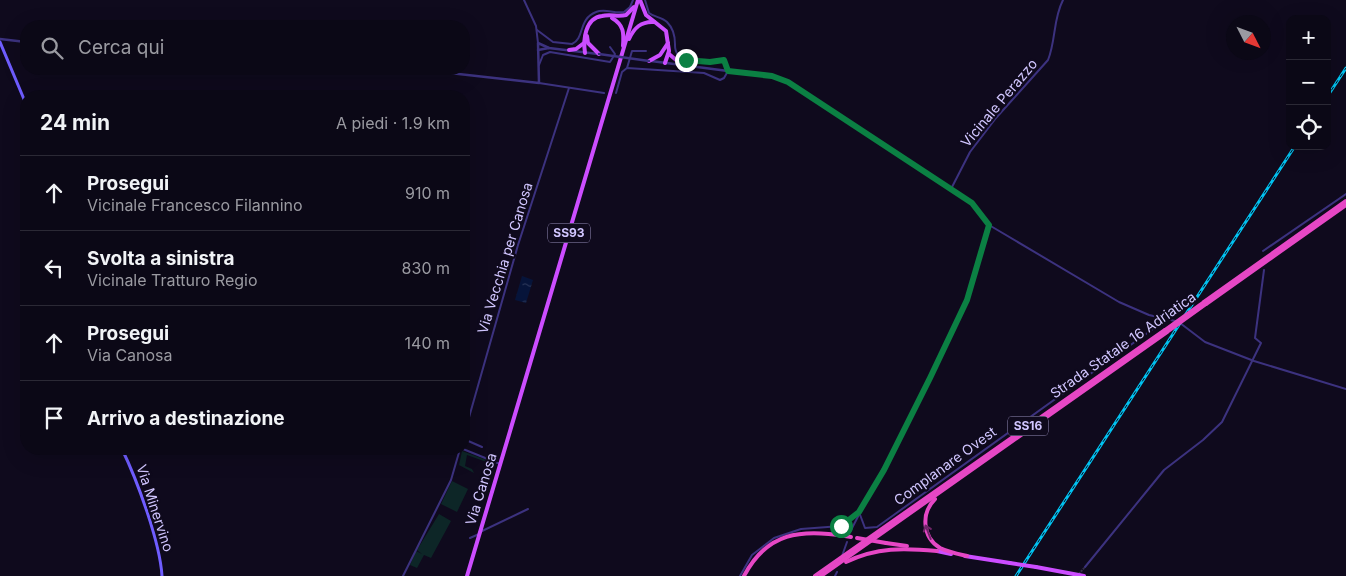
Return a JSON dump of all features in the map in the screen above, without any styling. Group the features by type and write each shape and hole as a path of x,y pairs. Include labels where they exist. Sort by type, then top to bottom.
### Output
{"highway":[{"name":"Strada Statale 16 Adriatica","path":"822,576 958,481 1346,201"},
{"name":"Strada Statale 16 Adriatica","path":"1205,303 1346,205"},
{"name":"Strada Statale 16 Adriatica","path":"815,576 1166,331"},
{"name":"SS16","path":"958,481 931,503 926,516 926,526 930,538 938,546 967,556"},
{"path":"745,576 747,569 764,550 786,537 812,532 850,535 857,538 937,551"},
{"name":"SS16","path":"828,572 854,558 881,550 902,548 937,551"}],"main road":[{"path":"585,53 586,32 595,18 626,15 632,10 637,0"},
{"path":"637,0 646,15 666,31 668,44 665,63"},
{"name":"SS93","path":"622,58 637,0"},
{"path":"608,16 622,26 624,33 622,58"},
{"path":"622,58 637,27 643,23 656,22"},
{"path":"0,41 20,90"},
{"path":"569,50 576,49 586,43"},
{"path":"586,43 599,54"},
{"path":"650,61 666,51"},
{"path":"666,51 672,59 682,65"},
{"name":"Via Canosa","path":"467,576 622,58"},
{"name":"Via Minervino","path":"125,455 154,537 162,576"},
{"path":"937,551 1084,576"}],"street":[{"path":"524,0 537,30 540,83"},
{"path":"537,30 553,42 565,44 576,42 583,23 589,16 600,11 624,12 637,0"},
{"path":"627,68 704,73 720,80 724,78 728,71 724,60 704,62 680,57 675,52 672,29 666,22 649,12 645,0"},
{"name":"Vicinale Perazzo","path":"950,189 970,152 996,118 1048,60 1052,50 1055,19 1063,0"},
{"path":"0,41 20,42"},
{"path":"538,43 549,48"},
{"path":"539,65 543,55 550,52 610,62 615,54 610,47"},
{"path":"538,50 549,48 569,50 772,76 788,82 972,203 989,225 1119,302 1186,326 1205,342 1254,361 1346,389"},
{"path":"616,94 622,72 627,68 632,51 646,51"},
{"path":"468,75 540,83 604,93"},
{"name":"Via Vecchia per Canosa","path":"470,414 518,245 568,88"},
{"path":"1263,251 1346,194"},
{"path":"850,535 859,512 884,470 967,300 989,225"},
{"path":"1085,567 1164,470 1203,440 1222,422 1238,388 1254,361 1261,343 1255,338 1264,270"},
{"name":"Complanare Ovest","path":"859,512 865,528 877,527 1165,320"},
{"path":"470,442 482,447"},
{"path":"481,457 483,451"},
{"path":"470,452 500,464"},
{"path":"403,576 451,480 460,455"},
{"path":"470,538 528,509"},
{"path":"740,576 752,555 780,534 814,527 841,526 859,512"},
{"path":"842,556 847,542"},
{"path":"835,576 837,572"}],"green space":[{"path":"470,454 495,463 492,477 492,464 467,455"},
{"path":"461,455 467,455 465,466 472,469 474,473 459,465"},
{"path":"452,481 468,489 457,512 441,504"},
{"path":"439,514 451,521 431,558 424,555 417,568 410,565 416,551 422,554 417,550"}],"water":[{"path":"522,276 533,280 526,303 515,300"}],"tunnel":[{"path":"1079,574 1085,567"}],"railway":[{"path":"1331,91 1346,68"},
{"path":"1016,576 1292,150"}],"route":[{"path":"686,60 715,62 724,60 728,66 728,71 772,76 788,82 972,203 989,225 967,300 930,378 884,470 859,512 841,526"}]}
